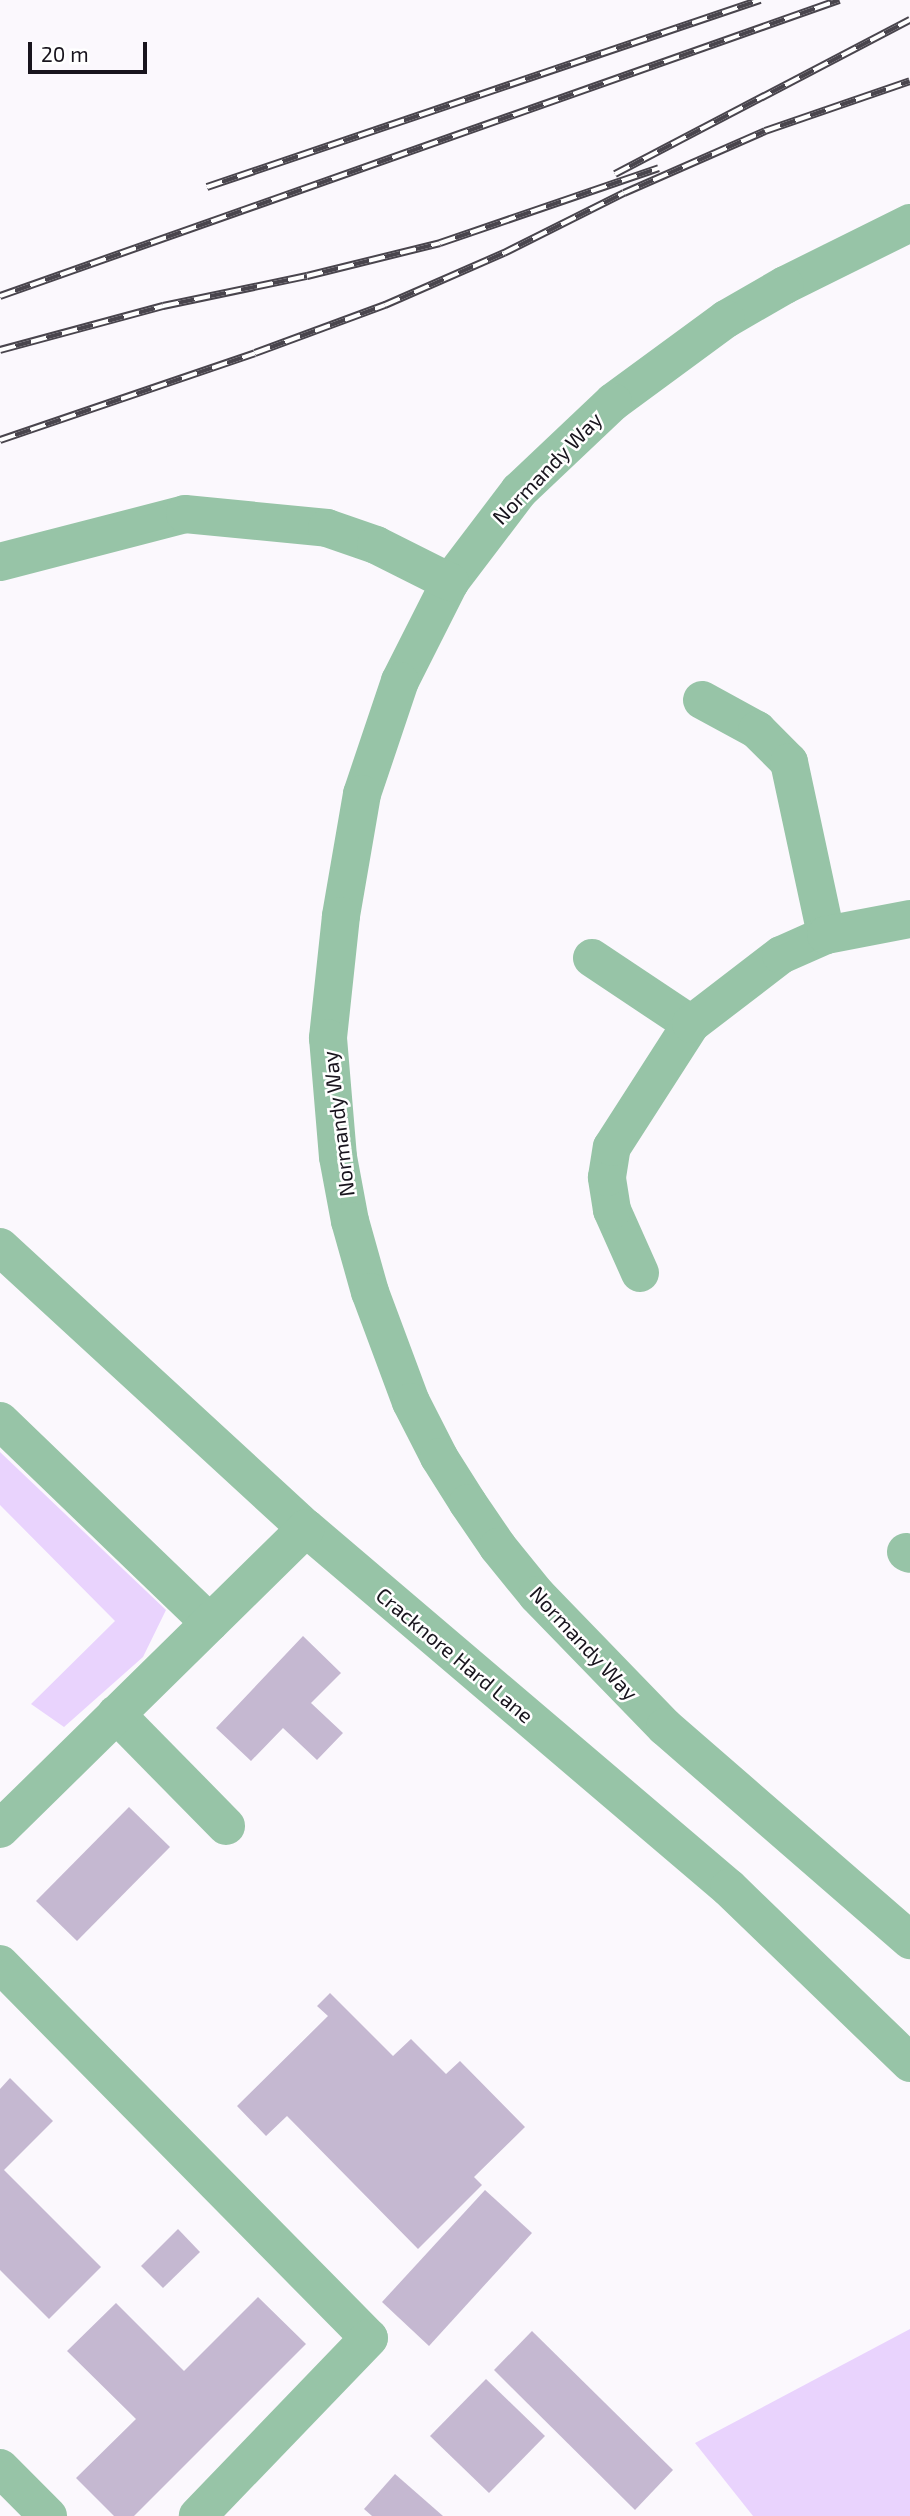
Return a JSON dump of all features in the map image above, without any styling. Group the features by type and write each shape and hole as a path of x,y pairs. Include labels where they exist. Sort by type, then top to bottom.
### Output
{"street":[{"name":"Normandy Way","path":"910,223 785,285 726,319 613,402 519,491 450,582 400,681 362,794 349,855 333,968 328,1038 338,1157 350,1221 388,1347 439,1457 498,1547 537,1595 665,1727 910,1940"},
{"path":"0,562 186,514 327,528 376,544 450,582"},
{"path":"702,700 757,730 789,762 826,935"},
{"path":"640,1273 612,1210 607,1177 612,1147 691,1024 780,955 826,935 910,919"},
{"path":"592,958 691,1024"},
{"name":"Cracknore Hard Lane","path":"0,1247 306,1528 729,1888 910,2063"},
{"path":"0,1421 210,1623"},
{"path":"0,1829 306,1528"},
{"path":"116,1714 226,1826"},
{"path":"0,1964 369,2338 198,2516"},
{"path":"0,2468 48,2516"}],"shaded area":[{"path":"0,1452 166,1610 143,1657 64,1727 31,1704 115,1621 0,1505"},
{"path":"910,2329 910,2516 753,2516 695,2443"}],"building":[{"path":"303,1636 341,1673 311,1703 343,1733 317,1760 283,1728 251,1761 216,1728"},
{"path":"129,1807 170,1847 77,1941 36,1901"},
{"path":"330,1993 393,2056 411,2039 446,2074 460,2061 525,2127 474,2177 482,2185 418,2249 287,2116 266,2136 237,2106 328,2016 317,2006"},
{"path":"10,2078 53,2121 4,2170 101,2267 49,2319 0,2270 0,2089"},
{"path":"485,2190 532,2233 429,2346 382,2302"},
{"path":"178,2229 200,2252 163,2288 141,2266"},
{"path":"258,2297 306,2344 134,2516 114,2516 76,2478 136,2419 67,2351 116,2303 184,2371"},
{"path":"532,2331 673,2470 635,2510 494,2370"},
{"path":"486,2379 545,2436 489,2493 430,2436"},
{"path":"395,2474 443,2516 372,2516 364,2509"}],"railway":[{"path":"207,187 760,0"},
{"path":"0,296 839,0"},
{"path":"615,174 910,20"},
{"path":"0,440 255,353 385,305 504,253 624,193 765,131 910,81"},
{"path":"0,350 163,306 307,276 440,243 659,168"}]}
